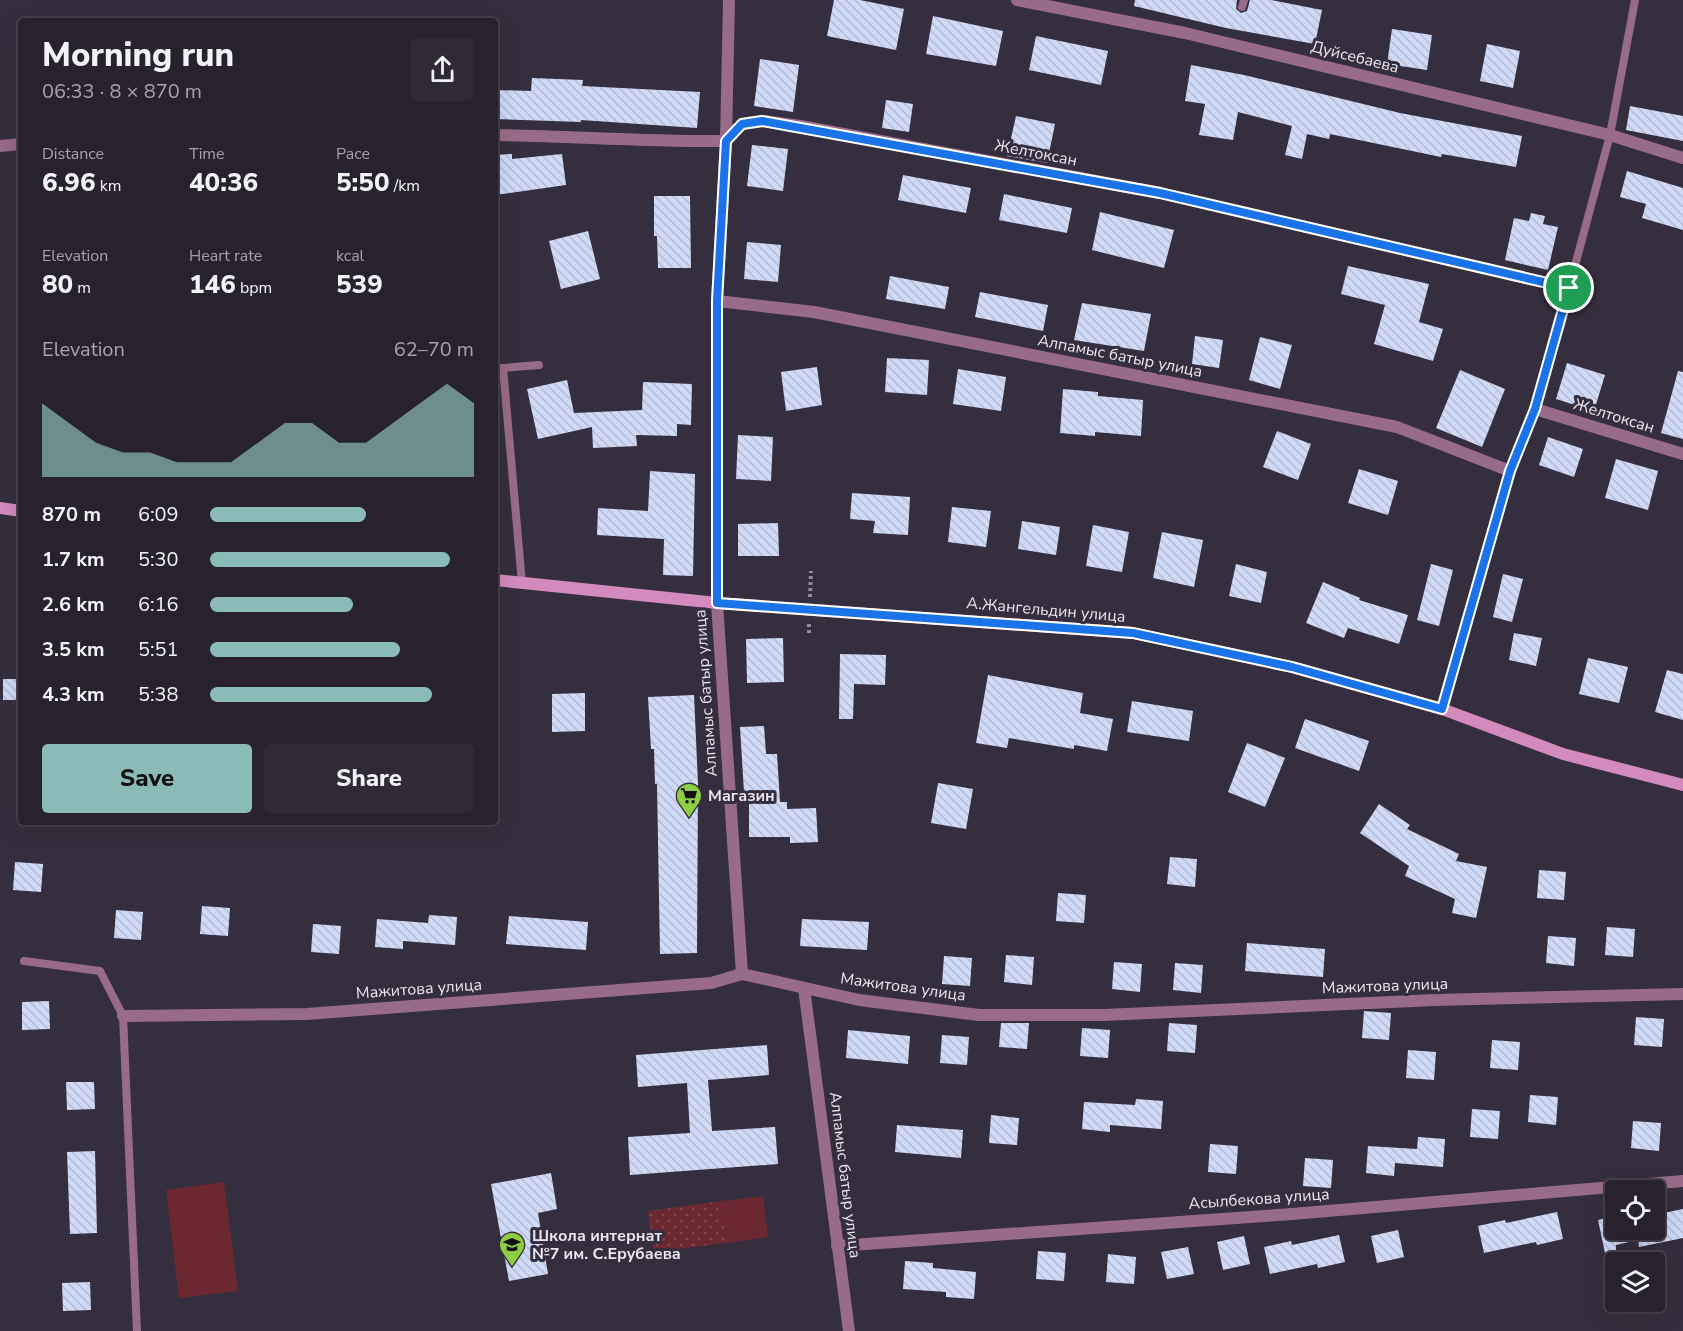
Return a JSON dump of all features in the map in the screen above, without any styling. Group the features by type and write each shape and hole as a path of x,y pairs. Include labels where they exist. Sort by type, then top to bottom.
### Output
{"street":[{"name":"Алпамыс батыр улица","path":"729,0 726,141 717,301 717,603 742,974"},
{"name":"Дуйсебаева","path":"1017,0 1185,33 1610,135 1683,158"},
{"name":"Желтоксан","path":"726,141 742,124 762,121 801,126 1160,193 1569,288"},
{"path":"498,135 579,136 655,142 726,141"},
{"path":"0,146 18,144"},
{"name":"Алпамыс батыр улица","path":"717,301 814,312 1397,427 1510,471"},
{"name":"Желтоксан","path":"1535,409 1683,454"},
{"path":"0,508 18,511"},
{"name":"А.Жангельдин улица","path":"498,580 717,603 1133,633 1292,667 1442,709 1563,754 1683,785"},
{"name":"Мажитова улица","path":"123,1016 318,1014 711,983 742,974 859,1000 991,1015 1104,1015 1434,1000 1683,994"},
{"name":"Алпамыс батыр улица","path":"804,988 849,1331"},
{"name":"Асылбекова улица","path":"837,1246 1304,1213 1683,1181"}],"lane":[{"path":"1442,709 1510,471 1535,409 1569,288 1610,135 1635,0"},
{"path":"522,583 499,369 539,365"},
{"path":"24,961 100,971 123,1016 137,1331"}],"shaded area":[{"path":"224,1182 238,1291 179,1298 166,1190"},
{"path":"763,1196 768,1237 726,1243 721,1201"},
{"path":"721,1201 726,1243 654,1252 648,1211"}],"building":[{"path":"834,0 860,0 904,9 896,50 827,36"},
{"path":"1135,0 1237,0 1236,9 1241,13 1247,11 1250,0 1271,0 1322,10 1315,44 1226,28 1134,6"},
{"path":"933,16 1003,31 996,66 926,54"},
{"path":"1392,29 1432,35 1427,70 1387,64"},
{"path":"1036,36 1108,51 1101,85 1029,70"},
{"path":"1487,44 1520,51 1513,88 1480,81"},
{"path":"760,59 799,65 793,112 754,106"},
{"path":"1191,65 1244,75 1400,113 1522,136 1516,167 1442,154 1441,157 1330,134 1329,139 1307,134 1302,159 1285,155 1292,126 1238,112 1233,140 1199,135 1205,104 1185,101"},
{"path":"532,78 583,80 582,86 700,92 697,128 581,120 581,122 498,119 498,90 531,91"},
{"path":"886,100 913,104 909,132 882,128"},
{"path":"1630,106 1683,116 1683,141 1626,130"},
{"path":"1016,116 1055,124 1047,163 1007,156"},
{"path":"752,145 788,149 783,191 747,186"},
{"path":"512,154 512,159 562,154 566,185 498,195 498,155"},
{"path":"1627,171 1683,188 1683,230 1642,218 1646,204 1620,197"},
{"path":"903,175 971,188 966,213 898,200"},
{"path":"1004,194 1072,208 1067,233 999,220"},
{"path":"654,196 690,196 691,268 658,268 657,236 654,236"},
{"path":"1100,212 1174,230 1164,268 1092,250"},
{"path":"1531,213 1545,216 1543,224 1558,227 1548,270 1505,260 1514,218 1529,221"},
{"path":"588,231 600,279 561,289 549,241"},
{"path":"747,242 781,245 778,282 744,279"},
{"path":"1348,266 1429,284 1419,322 1443,329 1433,361 1374,344 1385,305 1341,294"},
{"path":"890,276 949,287 945,309 886,299"},
{"path":"980,292 1048,305 1043,331 975,317"},
{"path":"1082,303 1151,314 1144,351 1074,340"},
{"path":"1195,336 1223,340 1219,368 1192,364"},
{"path":"1260,337 1292,345 1280,389 1249,380"},
{"path":"887,358 929,360 927,395 885,392"},
{"path":"1567,363 1605,375 1594,411 1556,399"},
{"path":"817,367 822,405 786,411 781,372"},
{"path":"958,369 1006,377 1001,411 953,404"},
{"path":"1460,370 1505,389 1482,447 1436,428"},
{"path":"1678,371 1683,372 1683,439 1661,433"},
{"path":"567,380 574,413 642,410 643,382 692,384 691,425 677,424 677,436 636,435 637,446 593,448 592,427 538,439 527,389"},
{"path":"1063,389 1098,392 1098,396 1143,400 1141,436 1095,432 1095,436 1060,433"},
{"path":"1277,431 1311,444 1298,480 1263,467"},
{"path":"738,435 773,437 771,481 736,479"},
{"path":"1548,437 1583,449 1574,477 1539,465"},
{"path":"1616,459 1658,471 1648,510 1605,498"},
{"path":"1359,469 1398,481 1388,515 1348,503"},
{"path":"650,471 695,474 693,576 663,575 664,539 597,535 598,508 648,511"},
{"path":"852,493 910,497 908,535 873,533 875,521 850,519"},
{"path":"952,507 991,511 986,547 948,542"},
{"path":"1022,521 1060,527 1056,555 1018,549"},
{"path":"778,523 779,556 738,556 738,524"},
{"path":"1093,525 1129,532 1122,572 1086,566"},
{"path":"1162,532 1203,540 1194,587 1153,578"},
{"path":"1236,564 1267,572 1261,603 1229,596"},
{"path":"1431,564 1453,570 1439,626 1417,620"},
{"path":"1503,574 1523,579 1512,622 1493,617"},
{"path":"1323,582 1360,598 1359,600 1408,615 1399,644 1348,628 1344,638 1306,623"},
{"path":"1514,633 1542,638 1536,666 1509,660"},
{"path":"783,638 784,682 747,683 746,639"},
{"path":"840,654 886,655 885,685 854,684 853,719 839,719"},
{"path":"1588,658 1628,667 1619,703 1579,694"},
{"path":"1667,670 1683,674 1683,720 1655,712"},
{"path":"988,675 1083,693 1080,713 1113,719 1107,751 1074,745 1074,749 1009,738 1007,748 976,743"},
{"path":"3,679 18,679 18,700 3,700"},
{"path":"585,693 585,731 552,732 552,694"},
{"path":"694,695 698,783 697,953 660,954 657,784 655,784 654,749 651,749 648,697"},
{"path":"1132,701 1193,711 1189,741 1127,732"},
{"path":"1305,719 1369,741 1359,771 1295,748"},
{"path":"764,726 766,754 777,754 780,802 787,802 787,809 816,808 818,842 790,843 790,837 749,837 749,792 744,792 740,727"},
{"path":"1247,743 1285,758 1265,807 1228,792"},
{"path":"938,783 973,789 966,829 931,823"},
{"path":"1379,804 1410,825 1407,829 1459,854 1456,861 1487,867 1476,918 1452,913 1455,899 1405,876 1409,866 1360,833"},
{"path":"1170,857 1197,859 1195,887 1167,884"},
{"path":"15,862 43,864 41,892 13,890"},
{"path":"1539,870 1566,872 1564,900 1537,898"},
{"path":"1058,893 1086,895 1084,923 1056,921"},
{"path":"202,906 230,908 228,936 200,934"},
{"path":"116,910 143,912 141,940 114,938"},
{"path":"429,915 457,917 455,945 403,941 403,949 375,947 377,919 428,923"},
{"path":"509,916 588,922 586,950 506,944"},
{"path":"802,919 869,922 867,950 800,946"},
{"path":"313,924 341,926 339,954 311,952"},
{"path":"1607,927 1635,929 1633,957 1605,955"},
{"path":"1548,936 1576,938 1574,966 1546,963"},
{"path":"1247,943 1325,949 1323,977 1245,971"},
{"path":"1006,955 1034,957 1032,985 1004,982"},
{"path":"944,956 972,958 970,986 942,984"},
{"path":"1114,962 1142,964 1140,992 1112,989"},
{"path":"1175,963 1203,965 1201,993 1173,990"},
{"path":"49,1001 50,1029 22,1030 22,1002"},
{"path":"1364,1011 1391,1013 1389,1040 1362,1038"},
{"path":"1636,1017 1664,1019 1662,1047 1634,1045"},
{"path":"1001,1023 1029,1023 1027,1049 999,1047"},
{"path":"1169,1023 1197,1025 1195,1053 1167,1051"},
{"path":"1082,1028 1110,1030 1108,1058 1080,1056"},
{"path":"848,1030 910,1036 908,1064 846,1058"},
{"path":"942,1035 969,1037 967,1065 940,1063"},
{"path":"1492,1040 1520,1042 1518,1070 1490,1068"},
{"path":"767,1045 769,1075 708,1080 712,1131 775,1127 778,1164 630,1175 628,1137 690,1133 687,1083 638,1087 636,1055"},
{"path":"1408,1050 1436,1052 1434,1080 1406,1078"},
{"path":"66,1082 94,1082 95,1109 67,1110"},
{"path":"1530,1095 1558,1097 1556,1125 1528,1122"},
{"path":"1136,1099 1163,1101 1161,1129 1110,1125 1110,1132 1082,1129 1084,1102 1135,1105"},
{"path":"1472,1109 1500,1111 1498,1139 1470,1137"},
{"path":"991,1115 1019,1118 1017,1145 989,1143"},
{"path":"1633,1121 1661,1123 1659,1151 1631,1148"},
{"path":"897,1125 963,1130 961,1158 895,1152"},
{"path":"1418,1137 1445,1139 1443,1167 1395,1163 1394,1176 1366,1173 1368,1146 1417,1149"},
{"path":"1210,1144 1238,1146 1236,1174 1208,1172"},
{"path":"95,1151 97,1233 70,1234 67,1152"},
{"path":"1305,1158 1333,1160 1331,1188 1303,1186"},
{"path":"551,1173 557,1209 538,1213 548,1274 509,1281 491,1184"},
{"path":"1683,1209 1683,1238 1639,1247 1638,1240 1665,1240 1665,1213"},
{"path":"1557,1212 1563,1239 1484,1253 1478,1226 1505,1220 1506,1223"},
{"path":"1605,1218 1605,1240 1638,1240 1616,1245 1616,1252 1605,1253 1598,1220"},
{"path":"1398,1230 1404,1257 1377,1263 1371,1236"},
{"path":"1339,1235 1345,1262 1318,1268 1317,1264 1270,1274 1264,1247 1291,1241 1292,1245"},
{"path":"1244,1236 1250,1264 1223,1270 1217,1242"},
{"path":"1188,1247 1194,1274 1167,1279 1161,1252"},
{"path":"1038,1251 1066,1253 1064,1281 1036,1279"},
{"path":"1108,1254 1136,1257 1134,1284 1106,1282"},
{"path":"905,1261 933,1263 933,1268 976,1272 974,1299 946,1297 946,1292 903,1289"},
{"path":"90,1282 91,1310 63,1311 62,1283"}],"place":[{"name":"Магазин","path":"689,819"},
{"name":"Школа интернат №7 им. С.Ерубаева","path":"512,1268"}],"route":[{"path":"762,121 801,126 1160,193 1569,288 1535,409 1510,471 1442,709 1292,667 1133,633 717,603 717,301 726,141 742,124 762,121"}]}
